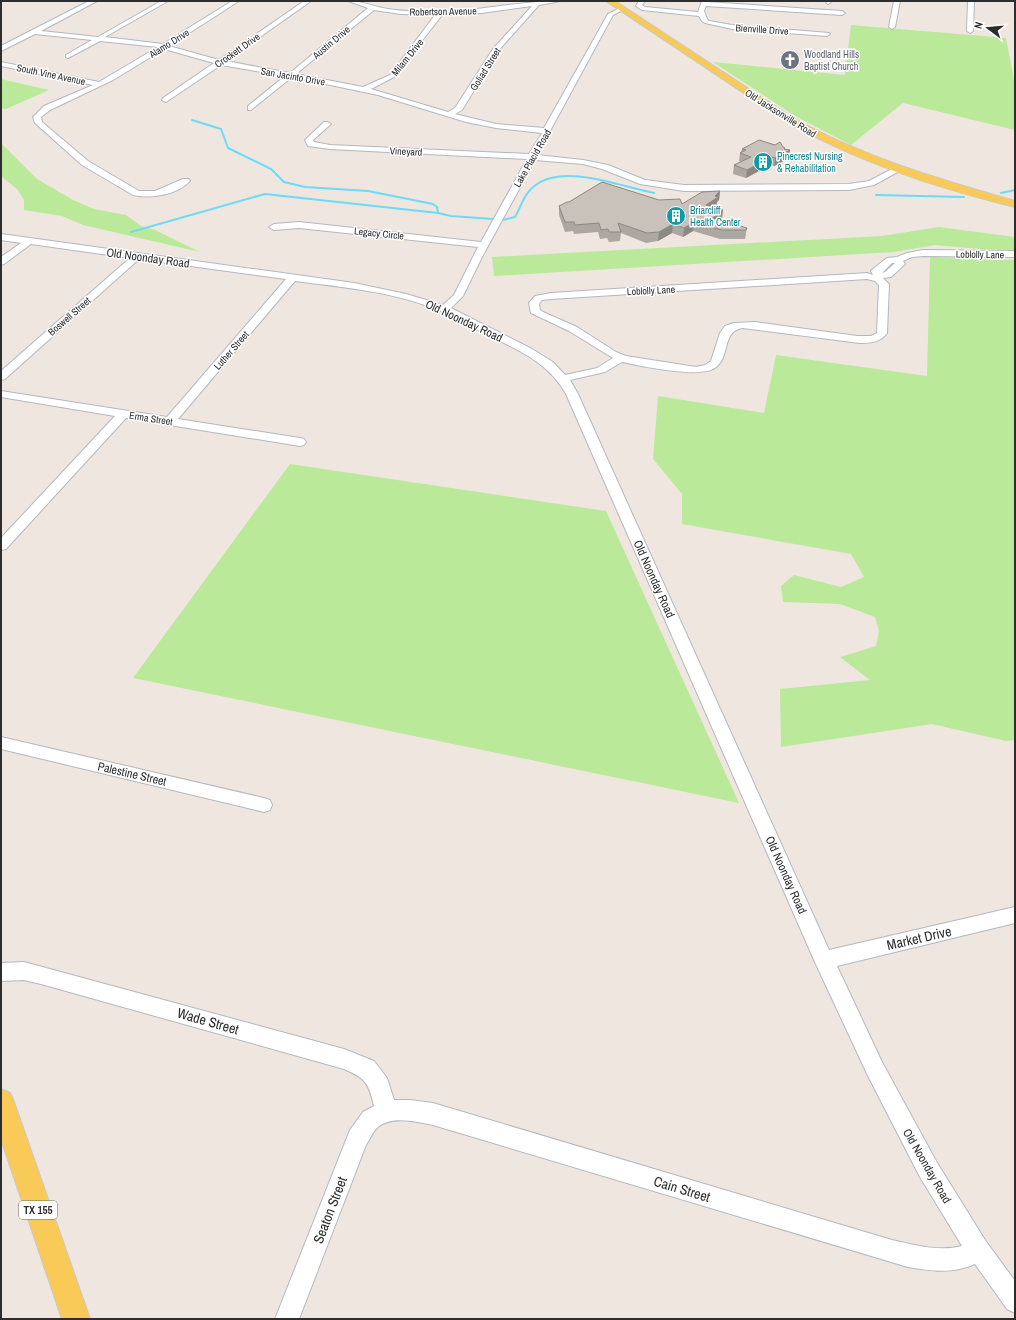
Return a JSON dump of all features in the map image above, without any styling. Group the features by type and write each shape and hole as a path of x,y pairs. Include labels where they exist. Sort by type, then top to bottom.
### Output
{"main road":[{"name":"Old Jacksonville Road","path":"610,1 796,124 846,149 899,169 1015,204"},
{"name":"TX 155","path":"1,1102 76,1319"}],"street":[{"path":"1,49 94,1"},
{"path":"68,56 165,1"},
{"name":"Alamo Drive","path":"73,152 39,123 38,116 50,107 100,84 165,46 236,1"},
{"name":"Crockett Drive","path":"166,100 308,1"},
{"name":"Robertson Avenue","path":"351,1 373,7 404,12 440,13 469,12 558,1"},
{"path":"642,1 639,6 640,8 702,14 701,11 704,3 842,13"},
{"path":"892,27 897,1"},
{"path":"970,31 971,1"},
{"name":"Goliad Street","path":"448,116 458,110 495,50 537,4"},
{"name":"Austin Drive","path":"251,108 373,7"},
{"name":"Lake Placid Road","path":"444,309 458,296 531,157 547,131 611,14 622,9"},
{"name":"Milam Drive","path":"364,90 392,76 440,13"},
{"name":"Bienville Drive","path":"702,14 704,20 707,22 724,26 827,34"},
{"name":"San Jacinto Drive","path":"36,32 141,42 165,46 199,58 219,63 292,75 364,90 409,102 448,116 492,125 547,131"},
{"name":"South Vine Avenue","path":"1,64 100,84"},
{"name":"Vineyard","path":"327,124 313,134 309,140 311,144 330,147 531,157"},
{"path":"73,152 84,150"},
{"path":"73,152 85,163 140,195 154,194 171,189 186,181"},
{"path":"531,157 590,163 651,184 693,189 848,187 871,183 899,169"},
{"name":"Legacy Circle","path":"274,227 299,225 484,245"},
{"name":"Old Noonday Road","path":"1,238 392,293 444,309 536,355 551,365 564,378 824,960 875,1069 928,1169 977,1248 1015,1301"},
{"path":"1,262 29,241"},
{"name":"Loblolly Lane","path":"877,277 885,286 882,333 876,338 857,339 755,325 739,325 726,331 722,339 716,363 703,369 682,368 620,358 573,329 539,314 534,307 536,300 544,296 867,276 877,277 888,275 900,264 898,260 910,255 923,253 1015,254"},
{"name":"Boswell Street","path":"1,377 137,256"},
{"name":"Luther Street","path":"170,421 292,278"},
{"path":"564,378 599,372 611,366 620,358"},
{"name":"Erma Street","path":"1,394 300,442"},
{"path":"1,546 123,414"},
{"name":"Palestine Street","path":"1,743 264,805"},
{"name":"Market Drive","path":"824,960 1015,915"},
{"name":"Wade Street","path":"1,972 24,971 41,975 344,1059 367,1068 380,1085 386,1112"},
{"name":"Cain Street","path":"386,1112 404,1109 432,1114 914,1256 942,1261 968,1256 977,1248"},
{"name":"Seaton Street","path":"287,1319 358,1138 371,1118 386,1112"}],"green space":[{"path":"851,25 1006,38 1015,85 1015,130 903,103 851,145 795,116 713,62 845,75"},
{"path":"1,79 49,90 6,109 1,108"},
{"path":"1,143 37,179 73,200 94,209 126,215 141,226 155,230 200,252 83,225 62,216 24,210 24,200 18,190 1,176"},
{"path":"939,227 1015,237 1015,250 935,245 894,252 494,276 492,257 882,236"},
{"path":"930,257 1015,260 1015,740 1006,741 932,724 781,747 780,689 870,680 840,657 876,646 879,631 875,617 840,604 783,602 781,586 794,575 841,587 864,577 851,554 682,524 682,494 653,459 658,396 764,413 776,355 927,376"},
{"path":"290,464 606,511 739,803 133,678"}],"building":[{"path":"759,140 775,145 780,142 785,148 784,149 790,150 775,158 772,157 747,170 734,165 751,157 740,153 746,150 742,149"},
{"path":"602,182 659,200 680,199 682,204 702,192 720,191 715,196 718,197 706,205 723,210 713,218 747,228 746,230 722,230 694,222 684,228 673,224 659,232 647,233 618,223 621,232 609,232 608,229 601,230 599,223 575,225 574,222 565,222 559,206 569,202"}],"waterway":[{"path":"192,120 221,129 228,148 271,169 284,182 305,187 368,191 433,204 437,207 438,213"},
{"path":"503,220 515,217 524,198 532,188 544,180 559,177 575,176 592,178 654,193"},
{"path":"1001,193 1015,190"},
{"path":"131,232 265,194 438,213"},
{"path":"876,195 964,197"},
{"path":"438,213 451,216 493,219"}],"place":[{"name":"Woodland Hills Baptist Church","path":"790,60"},
{"name":"Pinecrest Nursing & Rehabilitation","path":"763,162"},
{"name":"Briarcliff Health Center","path":"676,216"}]}
